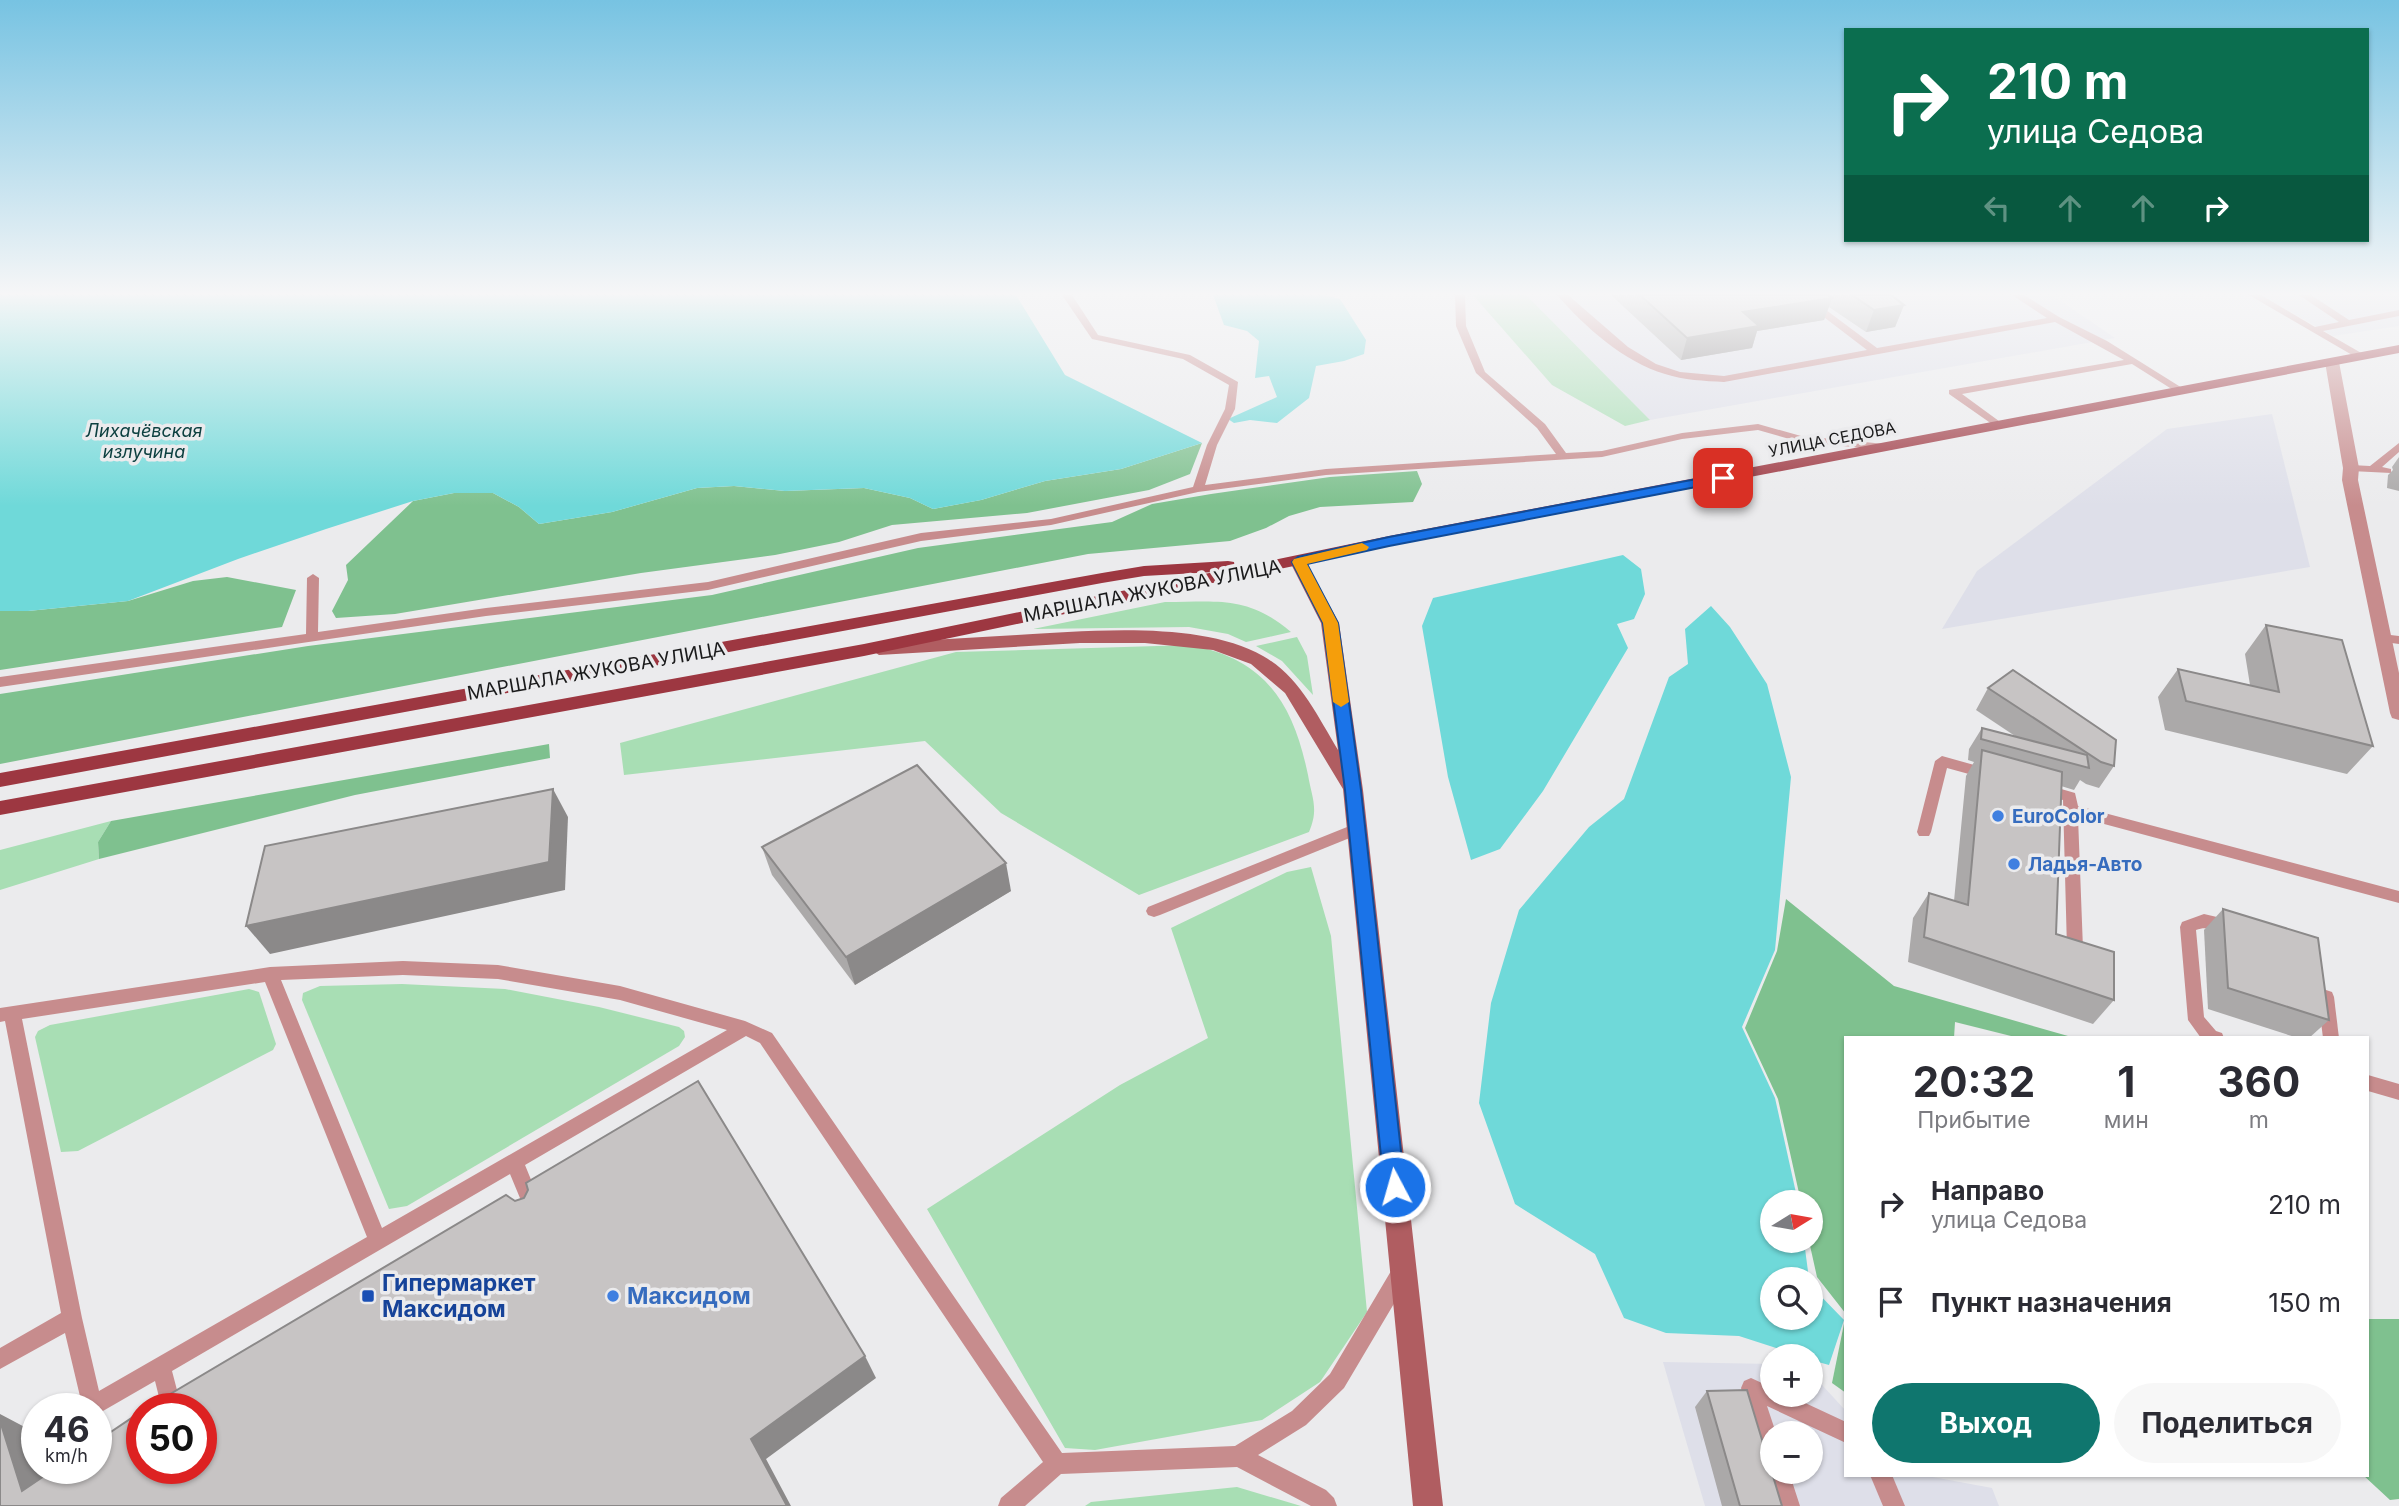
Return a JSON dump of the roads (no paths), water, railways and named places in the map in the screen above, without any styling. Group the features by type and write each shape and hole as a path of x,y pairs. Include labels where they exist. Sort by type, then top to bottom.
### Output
{"main road":[{"name":"УЛИЦА СЕДОВА","path":"1298,562 1389,541 2315,365"},
{"name":"МАРШАЛА ЖУКОВА УЛИЦА","path":"0,808 864,650 1298,562"},
{"name":"МАРШАЛА ЖУКОВА УЛИЦА","path":"0,780 1102,578 1144,571 1298,562"},
{"path":"1298,562 1331,623 1353,790 1428,1506"},
{"path":"864,650 1080,637 1145,637 1216,644 1257,660 1292,689 1353,790"}],"street":[{"path":"2333,365 2351,468 2350,480 2399,713"}],"lane":[{"path":"1198,489 1212,445 1230,409 1234,384 1201,365"},
{"path":"1478,365 1481,373 1541,426 1563,456"},
{"path":"1653,365 1664,371 1694,378 1724,379 1802,365"},
{"path":"1999,426 1954,393 2109,365"},
{"path":"2140,365 2182,391"},
{"path":"0,682 486,612 708,586 921,537 1052,522 1198,489 1326,472 1602,454 1682,436 1758,427 1800,439 1886,447"},
{"path":"2372,470 2399,446"},
{"path":"2351,468 2387,471"},
{"path":"312,637 313,578"},
{"path":"2382,638 2399,640"},
{"path":"1924,832 1942,761 2006,779"},
{"path":"2032,786 2070,797 2075,949"},
{"path":"2071,810 2399,897"},
{"path":"1154,911 1357,828"},
{"path":"2210,1036 2196,1020 2188,927 2204,920 2241,930"},
{"path":"745,1028 92,1406 6,1013 270,974 403,968 498,972 620,993 745,1028 766,1038 1057,1464"},
{"path":"270,974 378,1240"},
{"path":"2323,978 2332,1036"},
{"path":"2369,1083 2399,1092"},
{"path":"514,1161 536,1214"},
{"path":"1009,1506 1057,1464 1238,1456 1299,1418 1337,1381 1403,1269"},
{"path":"0,1359 72,1318"},
{"path":"161,1367 168,1393"},
{"path":"1762,1421 1751,1388 1821,1421"},
{"path":"1823,1422 1844,1432"},
{"path":"1238,1456 1318,1498 1326,1506"},
{"path":"1882,1477 1894,1506"},
{"path":"1782,1484 1789,1506"}],"water":[{"name":"Лихачёвская излучина","path":"0,365 1059,365 1065,375 1202,443 1121,469 1045,481 981,500 933,509 910,498 864,488 785,491 734,486 697,488 612,512 539,524 519,507 493,493 454,493 413,501 326,529 128,601 28,611 0,611"},
{"path":"1256,365 1320,365 1316,366 1309,398 1277,423 1250,420 1234,423 1228,419 1277,397 1269,376 1255,378"},
{"path":"1623,555 1641,569 1645,594 1634,619 1617,624 1628,648 1543,791 1500,849 1471,860 1448,777 1422,626 1433,598"},
{"path":"1711,606 1730,627 1767,684 1791,777 1775,950 1742,1027 1775,1098 1795,1190 1760,1190 1760,1253 1806,1253 1807,1267 1760,1267 1760,1330 1823,1330 1823,1298 1844,1320 1829,1365 1823,1363 1823,1344 1764,1344 1739,1336 1666,1333 1624,1318 1595,1254 1515,1204 1479,1103 1491,1003 1519,910 1589,827 1624,799 1669,677 1688,664 1685,629"}],"place":[{"name":"EuroColor","path":"1998,816"},
{"name":"Ладья-Авто","path":"2014,864"},
{"name":"Гипермаркет Максидом","path":"368,1296"},
{"name":"Максидом","path":"613,1296"}]}
